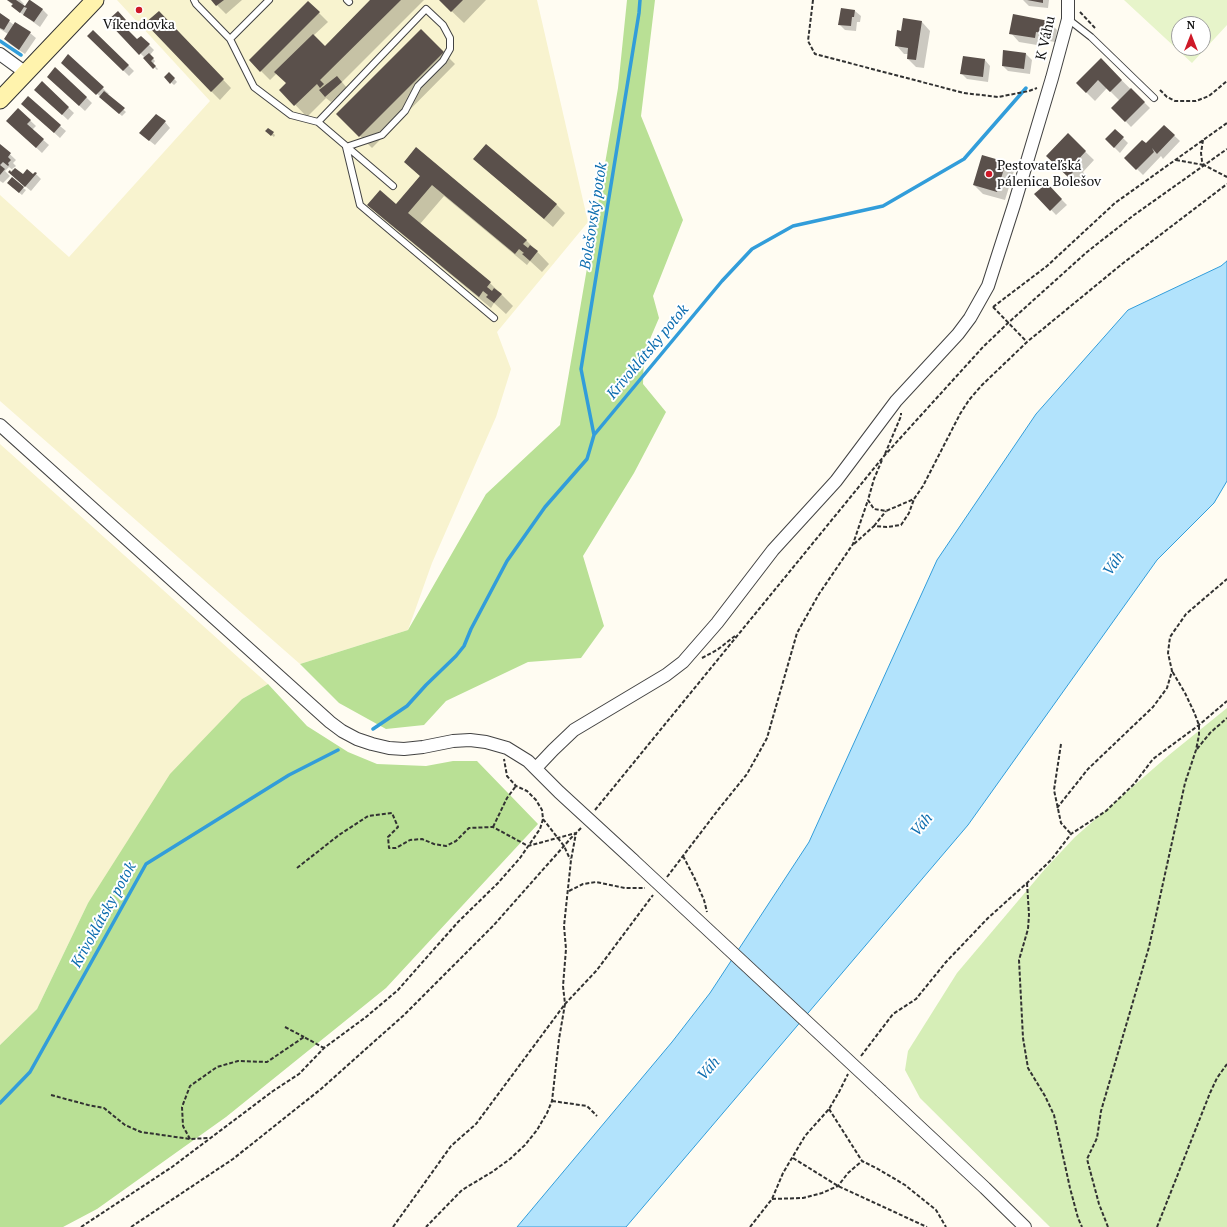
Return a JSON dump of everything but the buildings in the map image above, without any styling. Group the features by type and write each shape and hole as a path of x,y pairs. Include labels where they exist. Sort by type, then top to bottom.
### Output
{"main road":[{"path":"0,100 95,0"}],"street":[{"name":"K Váhu","path":"536,768 574,730 666,676 683,662 717,623 773,550 836,481 896,401 958,334 970,318 988,286 1014,205 1051,82 1068,19 1068,0"},
{"path":"0,54 26,72"},
{"path":"0,425 330,722 342,731 365,742 389,748 423,747 470,740 486,742 507,748 524,758 1025,1227"}],"lane":[{"path":"194,0 196,4 230,39 254,87 291,115 318,122 393,186"},
{"path":"230,39 269,0"},
{"path":"318,122 426,9 442,25 450,38 450,49 443,60 418,86 405,110 382,135 346,147"},
{"path":"1068,19 1091,37 1154,98"},
{"path":"346,147 360,206 494,318"}],"path":[{"path":"813,0 808,41 815,54 964,93 998,97 1014,95 1051,82"},
{"path":"1068,0 1098,30"},
{"path":"1157,87 1167,97 1175,101 1196,102 1209,96 1227,81"},
{"path":"1027,342 993,307 1047,266 1115,204 1227,123"},
{"path":"1203,140 1201,153 1204,165"},
{"path":"132,1227 233,1159 321,1089 404,1015 438,982 493,926 584,825 588,818 884,456 983,347 1087,252 1134,215 1227,149"},
{"path":"1176,160 1204,165 1227,178"},
{"path":"874,526 887,527 901,525 909,513 914,499 923,486 960,414 969,400 982,385 1027,342 1122,264 1227,184"},
{"path":"886,511 874,509 868,500 874,479 901,416 901,407 896,401"},
{"path":"853,544 874,526 886,511 914,499"},
{"path":"1108,1227 1099,1204 1087,1158 1097,1138 1102,1111 1149,947 1185,783 1196,750 1199,735 1199,725 1185,693 1172,671 1168,653 1170,637 1186,614 1227,579"},
{"path":"683,662 690,664 708,656 740,632"},
{"path":"1057,808 1088,769 1153,707 1167,688 1172,671"},
{"path":"860,1058 893,1014 916,999 946,962 988,918 1051,860 1071,834 1106,811 1134,784 1153,759 1199,725 1227,701"},
{"path":"1196,750 1210,733 1227,718"},
{"path":"1061,744 1054,790 1061,823 1071,834"},
{"path":"507,748 504,757 506,776 516,786 527,791 536,800 542,810 544,819 564,846 571,860"},
{"path":"494,827 507,798 516,786"},
{"path":"297,868 339,835 368,816 392,813 398,827 388,837 389,848 396,848 410,840 422,838 434,844 446,846 456,841 469,828 494,827 528,846 576,833"},
{"path":"81,1227 172,1167 273,1091 299,1074 324,1048 366,1017 398,990 458,922 498,883 520,858 540,829 544,819"},
{"path":"426,1227 462,1190 510,1159 525,1144 537,1130 552,1101 559,1039 565,1004 563,986 566,949 564,926 571,860 576,833"},
{"path":"683,856 704,900 707,912 706,917"},
{"path":"569,890 583,884 596,882 625,888 646,888"},
{"path":"1027,883 1029,914 1028,929 1019,960 1023,1038 1028,1068 1045,1096 1054,1115 1070,1188 1082,1227"},
{"path":"285,1027 324,1048"},
{"path":"190,1139 183,1126 182,1107 190,1086 217,1067 238,1061 267,1062 304,1037"},
{"path":"1157,1227 1210,1093 1217,1078 1227,1064"},
{"path":"750,1227 772,1199 783,1173 805,1136 828,1110 839,1092 846,1076 851,1070"},
{"path":"52,1095 104,1108 125,1125 141,1132 190,1139 210,1138"},
{"path":"552,1101 587,1106 597,1116"},
{"path":"828,1110 862,1161 905,1185 936,1210 946,1227"},
{"path":"793,1158 838,1186 927,1227"},
{"path":"772,1199 803,1198 822,1193 838,1186 848,1173 862,1161"}],"shaded area":[{"path":"117,0 537,0 588,222 497,332 511,369 496,417 432,563 408,630 300,664 0,401 0,195 69,257 210,101"},
{"path":"0,444 268,684 242,699 88,903 37,1009 0,1045"}],"green space":[{"path":"627,0 655,0 641,116 683,220 653,296 659,318 644,353 643,384 666,412 634,473 583,556 604,626 581,658 528,662 446,701 424,725 386,729 339,703 300,664 408,630 486,494 560,425 618,88"},
{"path":"1124,0 1227,0 1227,25 1211,42 1211,16 1171,16 1171,44"},
{"path":"1184,56 1198,56 1192,63"},
{"path":"268,684 307,726 348,752 377,764 426,766 453,761 477,761 538,824 386,988 226,1117 97,1209 63,1227 0,1227 0,1045 37,1009 88,903 170,774 242,699"},
{"path":"1227,708 1227,1227 1050,1227 920,1098 905,1070 908,1051 957,973 1045,869 1075,837 1169,755"}],"water":[{"name":"Váh","path":"1227,261 1227,481 1214,503 1157,560 968,825 626,1227 517,1227 672,1042 710,993 809,842 937,560 1036,414 1128,310 1221,266"}],"waterway":[{"name":"Bolešovský potok","path":"594,435 581,369 640,0"},
{"path":"0,41 21,55"},
{"name":"Krivoklátsky potok","path":"373,729 407,706 464,646 471,629 507,561 545,507 587,459 594,435 722,281 752,249 793,226 883,206 964,159 1026,88"},
{"name":"Krivoklátsky potok","path":"0,1103 30,1072 146,864 289,775 338,750"}],"place":[{"name":"Víkendovka","path":"139,10"},
{"name":"Pestovateľská pálenica Bolešov","path":"989,174"}]}
